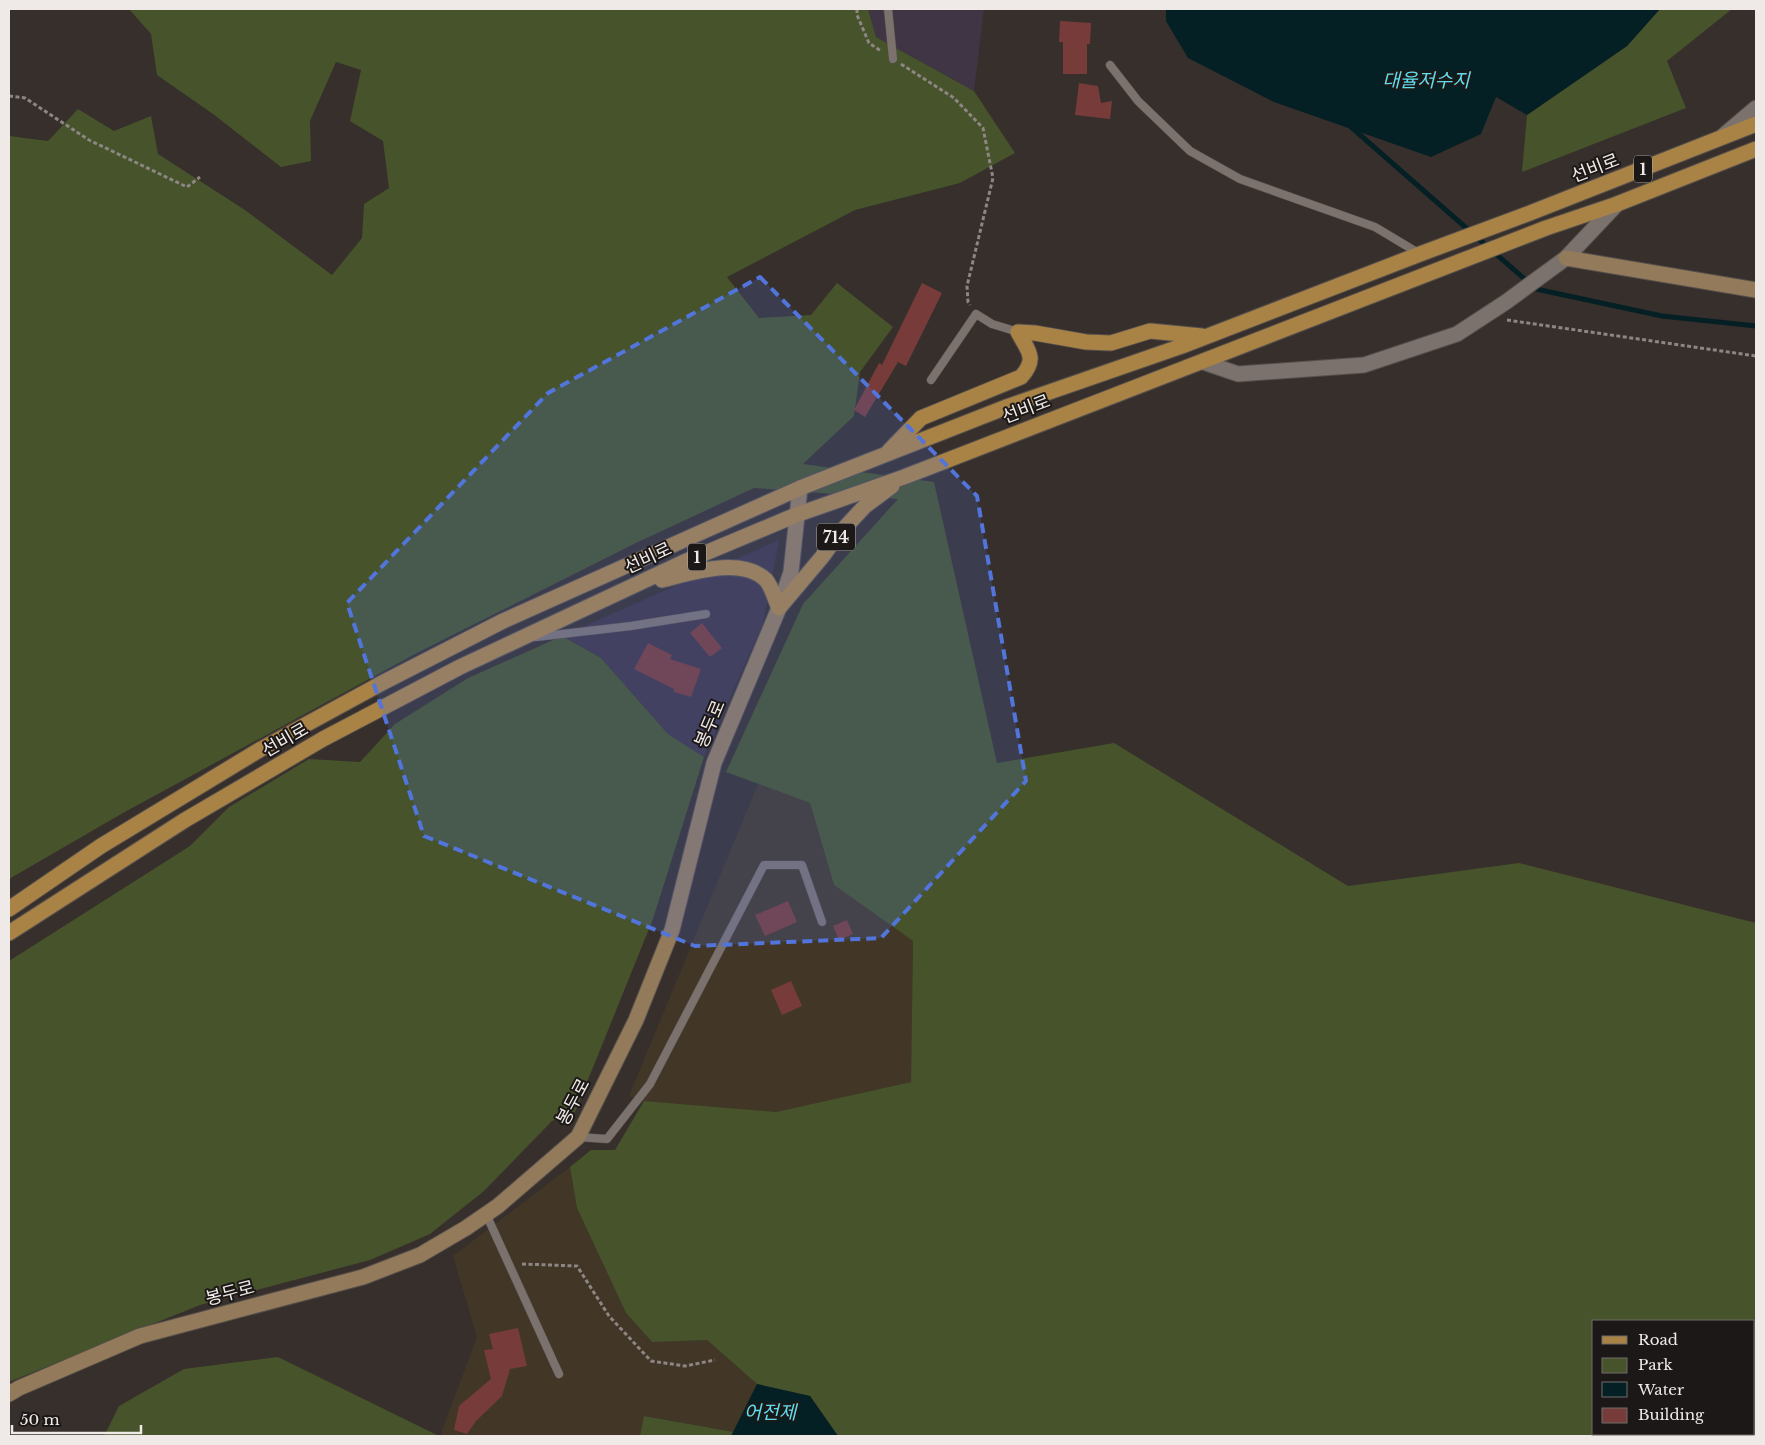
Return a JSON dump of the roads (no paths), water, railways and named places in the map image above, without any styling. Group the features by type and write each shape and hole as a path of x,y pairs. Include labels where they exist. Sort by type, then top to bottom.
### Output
{"main road":[{"name":"선비로","path":"9,909 101,846 252,754 382,683 503,621 800,488 1018,403 1206,337 1717,141 1756,124"},
{"name":"1","path":"1617,204 1756,149"},
{"name":"선비로","path":"9,933 185,820 323,739 460,667 684,562 796,515 904,477 1546,228 1617,204"},
{"path":"1566,258 1756,290"},
{"path":"1018,332 1086,342 1111,343 1150,331 1206,337"},
{"path":"885,455 921,418 1021,376 1029,368 1031,355 1018,332"},
{"name":"714","path":"779,608 838,535 865,506 904,477"},
{"name":"봉두로","path":"9,1394 140,1336 363,1277 420,1255 486,1214 578,1137 636,1020 672,930 714,763 779,608 790,572 800,488"},
{"path":"630,588 686,574 732,566 753,572 767,581 779,608"}],"street":[{"path":"1717,141 1756,108"},
{"path":"1203,362 1238,374 1364,365 1457,334 1506,302 1566,258 1617,204"}],"lane":[{"path":"888,9 894,59"},
{"path":"1110,65 1138,101 1190,151 1240,179 1375,227 1420,254"},
{"path":"931,380 976,314 992,324 1018,332"},
{"path":"522,638 631,626 706,614"},
{"path":"578,1137 608,1139 650,1084 764,865 802,865 822,922"},
{"path":"486,1214 559,1374"}],"water":[{"name":"대율저수지","path":"1166,9 1660,9 1627,46 1527,115 1496,97 1481,134 1431,157 1274,102 1188,58 1166,21"},
{"name":"어전제","path":"757,1384 810,1396 838,1436 731,1436"}],"waterway":[{"path":"1351,127 1536,289 1662,316 1756,326"}]}
